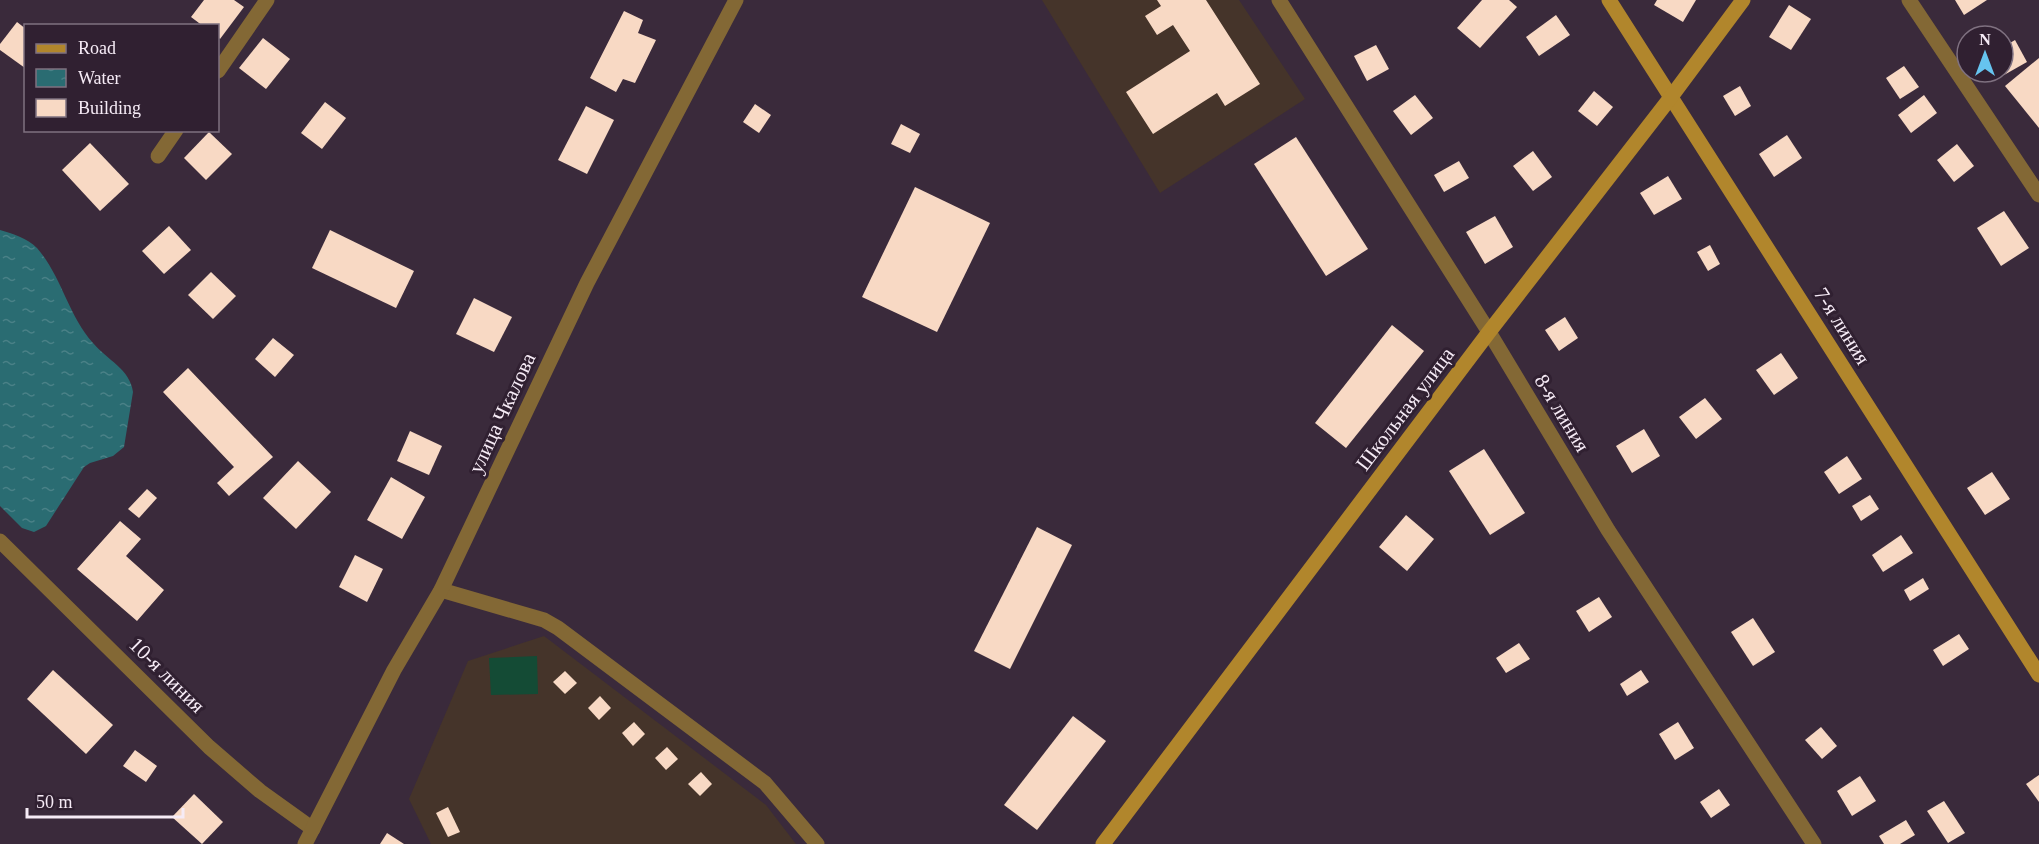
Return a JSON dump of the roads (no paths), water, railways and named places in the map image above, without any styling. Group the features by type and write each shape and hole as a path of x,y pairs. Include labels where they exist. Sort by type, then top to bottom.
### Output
{"street":[{"path":"219,70 267,0"},
{"name":"улица Чкалова","path":"305,844 394,670 441,590 587,283 736,0"},
{"name":"8-я линия","path":"1279,0 1489,332 1608,530 1814,844"},
{"name":"7-я линия","path":"1609,0 2039,675"},
{"name":"Школьная улица","path":"1103,844 1743,0"},
{"path":"1909,0 2039,195"},
{"path":"158,156 175,132"},
{"name":"10-я линия","path":"0,541 209,747 260,791 313,829"},
{"path":"441,590 544,620 558,628 765,783 816,844"}],"water":[{"path":"0,230 24,239 37,248 53,271 84,332 123,371 133,392 124,447 113,456 84,467 46,526 34,532 22,528 0,506"}]}
